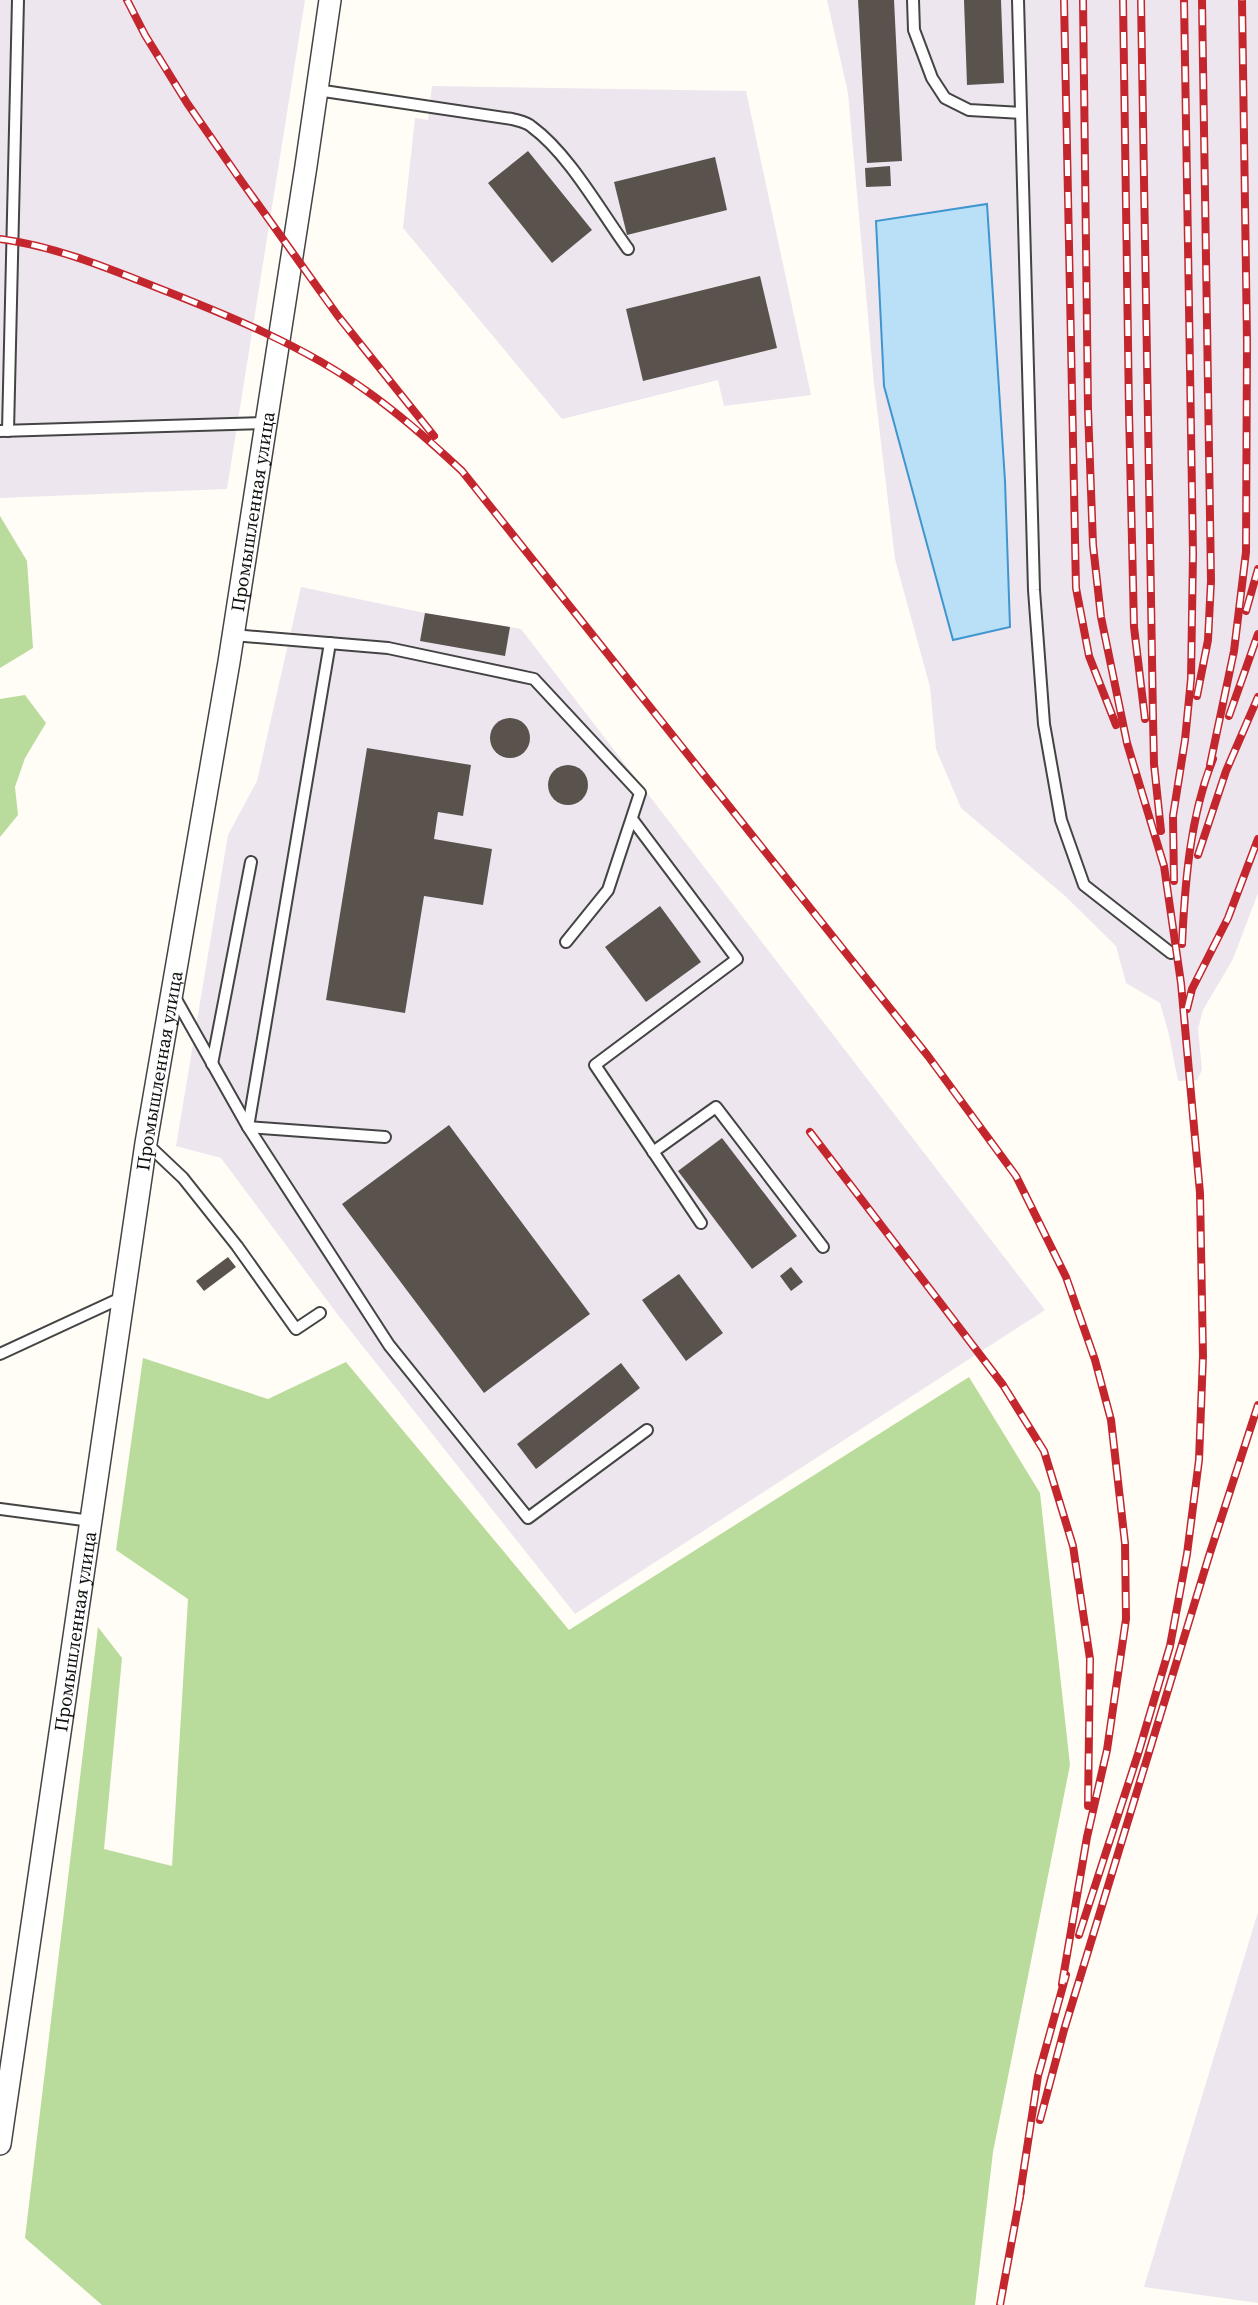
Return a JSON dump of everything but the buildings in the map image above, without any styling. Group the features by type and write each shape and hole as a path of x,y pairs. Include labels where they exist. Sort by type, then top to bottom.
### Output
{"street":[{"name":"Промышленная улица","path":"0,2144 146,1143 233,635 330,0"}],"lane":[{"path":"19,0 4,431 266,424"},
{"path":"913,0 914,30 932,78 945,98 969,110 1021,113"},
{"path":"1018,0 1034,590 1044,724 1061,820 1084,885 1171,953"},
{"path":"317,90 512,118 530,124 570,167 628,249"},
{"path":"233,635 388,648 534,678 640,793 608,890 566,942"},
{"path":"247,1127 330,643"},
{"path":"632,819 737,959 595,1065 701,1223"},
{"path":"212,1064 251,862"},
{"path":"172,992 247,1127 388,1345 528,1518 647,1430"},
{"path":"653,1152 716,1107 822,1247"},
{"path":"247,1127 384,1137"},
{"path":"146,1143 183,1178 237,1246 296,1329 320,1312"},
{"path":"0,1354 123,1297"},
{"path":"0,1509 91,1521"}],"shaded area":[{"path":"0,0 305,0 227,489 0,498"},
{"path":"827,0 1258,0 1258,893 1233,959 1203,1010 1198,1029 1202,1070 1197,1080 1178,1081 1160,1003 1126,983 1116,946 1064,895 961,808 936,749 930,687 895,559 874,384 848,93"},
{"path":"432,86 746,91 811,395 724,406 718,380 562,419 403,228 415,118 428,120"},
{"path":"301,587 425,613 521,629 1045,1310 575,1614 338,1315 221,1158 176,1146 228,835 257,781"},
{"path":"1258,1912 1258,2303 1144,2287"}],"green space":[{"path":"0,516 27,561 33,648 0,668"},
{"path":"25,695 46,723 25,758 15,787 18,815 0,837 0,699"},
{"path":"143,1358 268,1399 346,1362 569,1630 969,1377 1040,1493 1070,1765 993,2152 975,2305 102,2305 25,2238 98,1627 122,1658 104,1849 172,1866 188,1599 116,1550"}],"water":[{"path":"987,204 1005,481 1010,627 953,640 884,386 876,221"}],"railway":[{"path":"127,0 187,103 237,175 338,316 434,436"},
{"path":"1064,0 1076,588 1089,656 1116,725"},
{"path":"1079,1935 1170,1646 1187,1554 1199,1460 1203,1356 1200,1193 1181,983 1164,866 1127,743 1101,617 1093,545 1088,409 1083,0"},
{"path":"1123,0 1134,627 1145,719"},
{"path":"1141,0 1154,764 1161,831"},
{"path":"1174,881 1173,816 1191,679 1193,553 1184,0"},
{"path":"1197,696 1208,640 1211,581 1202,0"},
{"path":"1210,765 1234,651 1246,552 1247,342 1242,0"},
{"path":"0,239 39,246 97,264 209,308 291,345 368,392 405,420 462,471 928,1056 1016,1176 1066,1277 1095,1360 1111,1420 1125,1543 1126,1619 1107,1750 1087,1837 1062,1984"},
{"path":"1246,611 1258,569"},
{"path":"1229,716 1258,634"},
{"path":"1198,855 1226,771 1258,697"},
{"path":"1182,944 1187,874 1194,827 1213,759"},
{"path":"1187,1009 1192,989 1228,918 1258,839"},
{"path":"810,1132 1003,1385 1044,1451 1073,1546 1090,1659 1088,1806"},
{"path":"1040,2120 1064,2030 1258,1405"},
{"path":"1019,2201 1038,2076 1066,1975"},
{"path":"1000,2305 1021,2191"}]}
